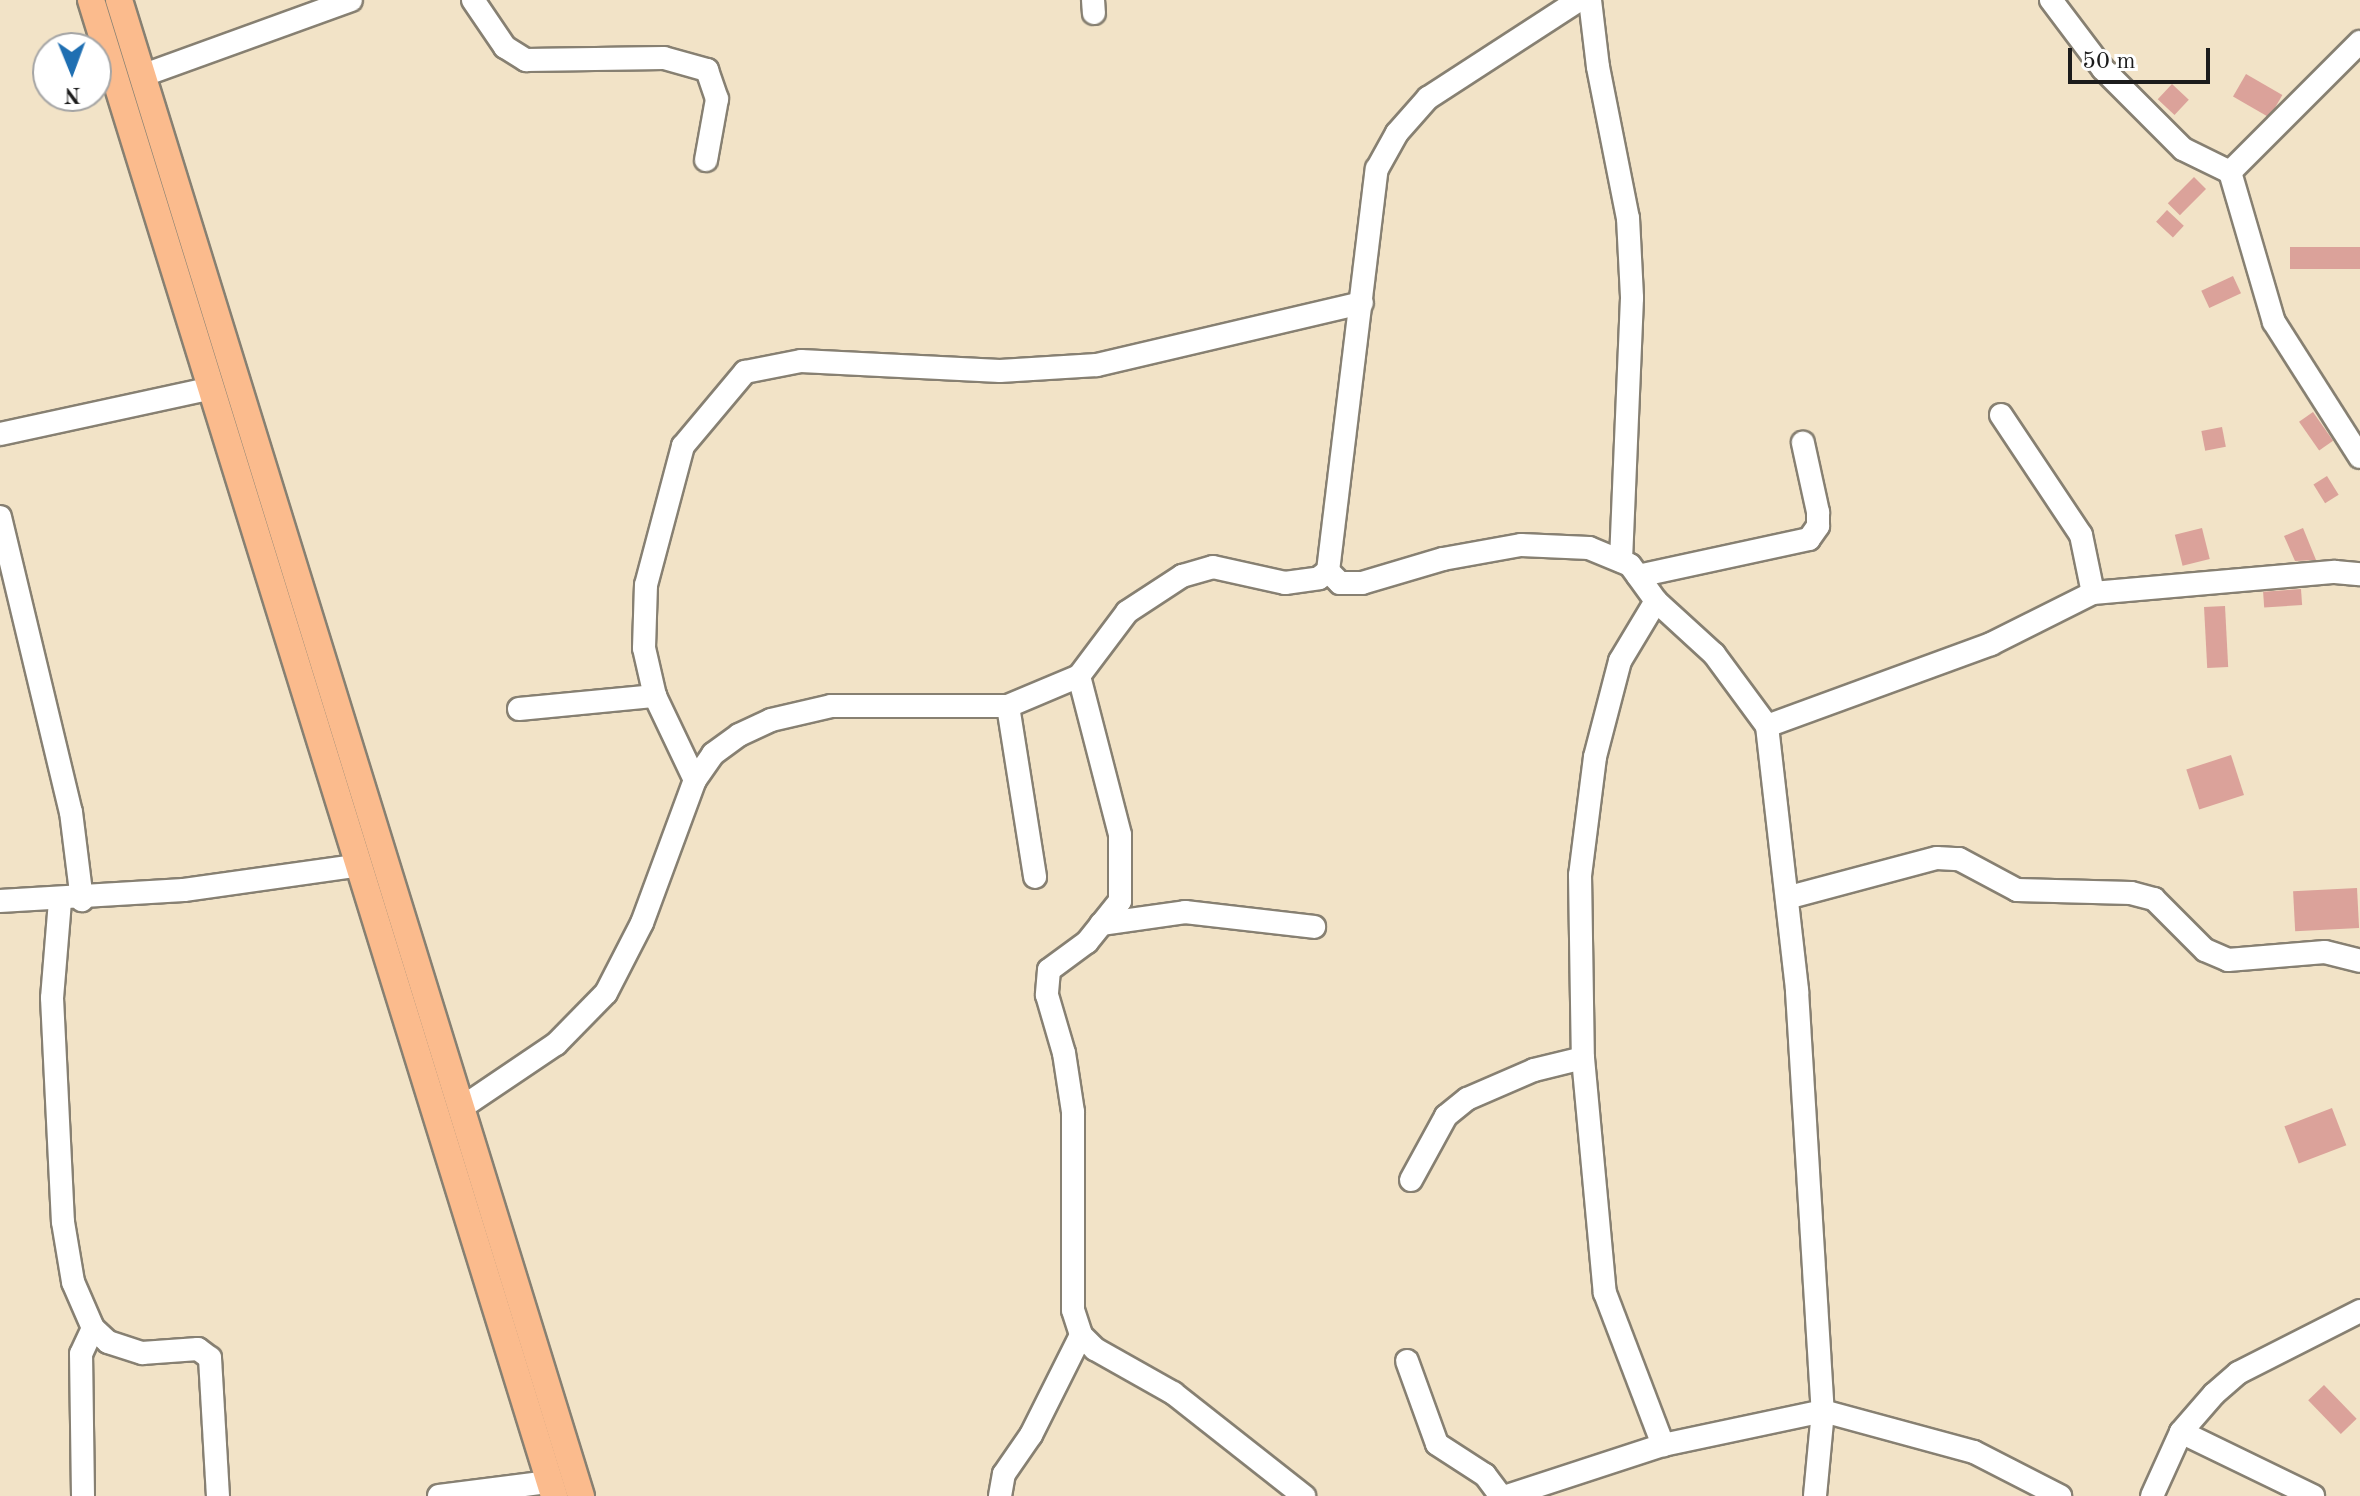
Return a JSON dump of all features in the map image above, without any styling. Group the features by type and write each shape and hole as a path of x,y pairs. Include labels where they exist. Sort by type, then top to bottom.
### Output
{"main road":[{"path":"91,0 212,388 355,866 551,1489"},
{"path":"119,0 581,1496"}],"street":[{"path":"144,75 351,0"},
{"path":"473,0 505,47 526,60 664,58 707,70 717,99 706,160"},
{"path":"461,1108 556,1044 606,993 642,923 695,780 713,754 739,735 800,712 862,704 1008,706 1079,676 1127,612 1182,576 1213,567 1285,583 1319,578 1328,571 1377,169 1397,133 1428,98 1579,0"},
{"path":"1590,0 1598,67 1628,218 1632,298 1621,561"},
{"path":"2051,0 2103,69 2183,149 2230,172 2274,322 2360,457"},
{"path":"2230,172 2360,42"},
{"path":"695,780 655,696 642,621 671,475 698,425 745,372 801,361 1000,371 1097,365 1362,303"},
{"path":"0,434 212,388"},
{"path":"2001,415 2081,535 2093,593"},
{"path":"1638,576 1809,539 1818,526 1818,512 1803,443"},
{"path":"0,517 71,812 71,900 52,998 63,1222 73,1282 93,1328 127,1351 206,1352 214,1377 212,1457 218,1496"},
{"path":"1328,571 1340,583 1362,583 1443,559 1521,545 1589,548 1621,561 1638,576 1656,601 1714,654 1767,726 1790,897 1823,1411 1815,1496"},
{"path":"1767,726 1991,644 2093,593 2335,572 2360,574"},
{"path":"1656,601 1620,661 1595,757 1580,875 1583,1058 1605,1293 1663,1445"},
{"path":"1079,676 1120,835 1120,901 1087,942 1049,970 1047,995 1064,1053 1073,1112 1073,1310 1081,1335 1095,1349 1173,1393 1304,1496"},
{"path":"519,709 655,696"},
{"path":"1008,706 1035,877"},
{"path":"1790,897 1937,858 1959,859 2017,890 2131,893 2154,899 2205,950 2228,960 2325,952 2360,961"},
{"path":"0,901 71,900 355,866"},
{"path":"1101,924 1185,912 1314,927"},
{"path":"1411,1180 1446,1116 1467,1099 1534,1070 1583,1058"},
{"path":"2152,1496 2181,1432 2238,1373 2360,1311"},
{"path":"83,1496 81,1354 93,1328"},
{"path":"1000,1496 1004,1474 1031,1435 1081,1335"},
{"path":"1407,1361 1437,1444 1485,1475 1504,1496 1533,1492 1663,1445 1823,1411 1974,1452 2060,1496"},
{"path":"2181,1432 2313,1496"},
{"path":"439,1496 551,1489"}],"building":[{"path":"2246,74 2282,95 2269,118 2233,97"},
{"path":"2172,84 2189,100 2174,115 2158,99"},
{"path":"2194,177 2206,189 2180,215 2168,203"},
{"path":"2167,210 2184,226 2173,237 2156,222"},
{"path":"2290,247 2360,247 2360,269 2290,269"},
{"path":"2233,276 2241,293 2209,308 2201,291"},
{"path":"2313,412 2333,441 2319,450 2299,422"},
{"path":"2222,427 2226,447 2205,451 2201,431"},
{"path":"2327,476 2339,495 2325,503 2313,484"},
{"path":"2202,528 2210,559 2183,566 2175,535"},
{"path":"2303,528 2316,560 2295,561 2284,536"},
{"path":"2301,589 2302,605 2264,608 2263,592"},
{"path":"2225,606 2228,667 2207,668 2204,607"},
{"path":"2231,755 2244,795 2199,809 2186,770"},
{"path":"2357,888 2359,928 2295,931 2293,891"},
{"path":"2332,1108 2346,1145 2299,1164 2284,1126"},
{"path":"2324,1385 2357,1419 2341,1434 2308,1400"}]}
